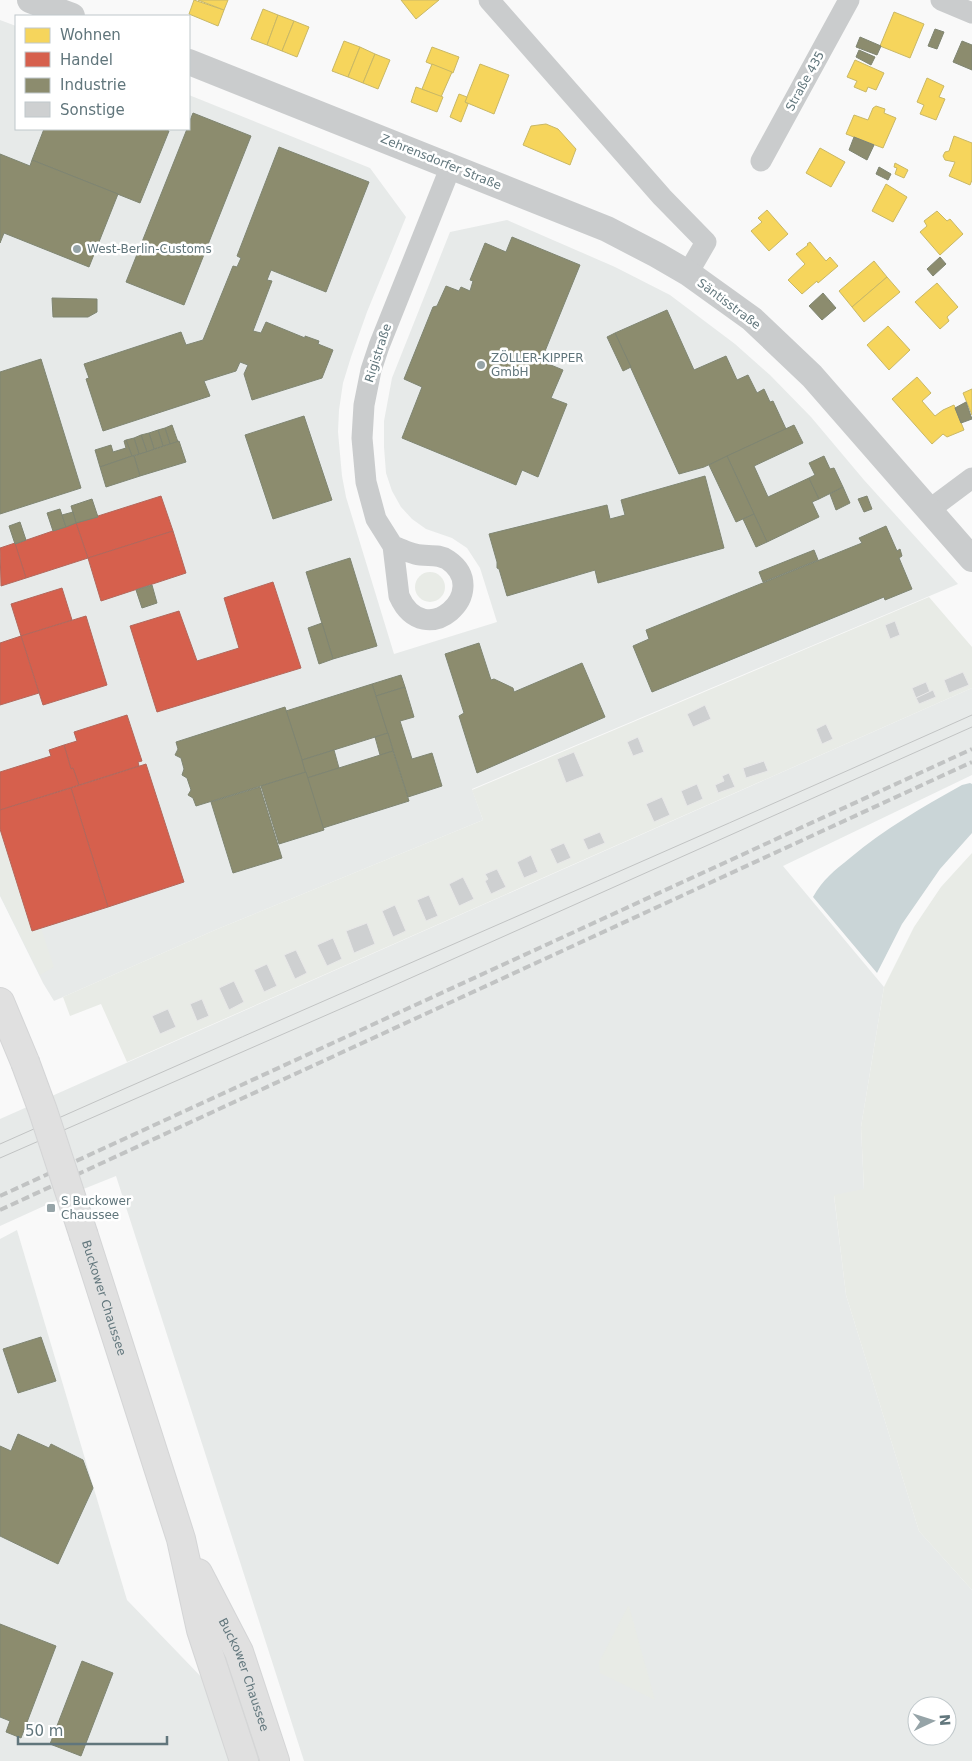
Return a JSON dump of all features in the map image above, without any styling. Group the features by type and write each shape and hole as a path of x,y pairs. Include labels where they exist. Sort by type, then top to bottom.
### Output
{"main road":[{"name":"Buckower Chaussee","path":"0,1002 43,1111 84,1236 181,1539 201,1630 244,1761"},
{"name":"Buckower Chaussee","path":"181,1539 239,1652 275,1761"}],"street":[{"path":"30,0 69,15"},
{"name":"Säntisstraße","path":"489,0 662,197 706,242 688,273 752,320 796,360 972,559"},
{"name":"Straße 435","path":"761,161 845,9 848,0"},
{"path":"941,0 972,13"},
{"name":"Zehrensdorfer Straße","path":"190,62 607,230 688,273"},
{"name":"Rigistraße","path":"393,546 376,519 366,482 362,446 364,405 371,370 386,326 451,166"},
{"path":"929,510 972,478"}],"shaded area":[{"path":"0,20 15,26 15,130 190,130 190,95 370,168 406,217 367,312 351,357 343,383 338,432 346,497 394,654 497,622 480,568 467,548 452,538 426,529 412,519 401,507 392,491 386,473 384,421 392,378 450,232 507,220 615,267 670,295 735,344 770,375 811,417 864,480 958,584 472,789 483,820 215,930 54,1001 43,983 0,896"},
{"path":"430,572 436,573 444,581 444,593 436,601 430,602 424,601 416,593 415,587 416,581 424,573"},
{"path":"929,597 972,647 972,688 127,1062 101,1004 70,1016 63,997 215,930 483,820 472,790"},
{"path":"972,688 972,775 783,866 884,987 861,1127 864,1190 834,1196 846,1295 919,1531 972,1590 972,1761 304,1761 116,1176 0,1226 0,1119"},
{"path":"972,784 972,833 940,869 902,924 877,973 813,897 829,876 876,837 962,785"},
{"path":"0,829 32,930 41,928 54,967 40,975 0,895"},
{"path":"972,853 972,1590 919,1531 846,1295 834,1195 864,1189 861,1127 884,987 914,927 941,887"},
{"path":"17,1230 127,1600 208,1684 232,1761 0,1761 0,1239"},
{"path":"628,1606 655,1700 600,1673 599,1662"}],"building: Wohnen":[{"path":"194,0 224,10 218,26 189,14"},
{"path":"198,0 228,0 224,10"},
{"path":"401,0 439,0 416,19"},
{"path":"263,9 278,15 267,45 251,39"},
{"path":"894,12 924,24 910,58 880,46"},
{"path":"278,15 294,21 282,51 267,45"},
{"path":"294,21 309,27 297,57 282,51"},
{"path":"344,41 360,47 348,77 332,71"},
{"path":"360,47 375,54 363,83 348,77"},
{"path":"432,47 459,57 453,73 426,62"},
{"path":"375,54 390,60 378,89 363,83"},
{"path":"855,60 884,73 876,90 868,87 866,92 854,87 857,81 847,77"},
{"path":"432,64 452,72 441,97 422,89"},
{"path":"480,64 509,75 494,114 465,102"},
{"path":"927,78 944,86 939,97 945,99 936,120 920,114 924,105 917,102"},
{"path":"416,87 443,97 437,112 411,102"},
{"path":"459,94 467,97 465,102 468,104 461,122 450,117"},
{"path":"876,106 885,109 884,113 896,118 883,148 846,134 854,115 868,120 873,108"},
{"path":"546,124 558,129 576,149 570,165 523,145 531,126"},
{"path":"954,136 972,143 972,180 970,185 949,176 955,162 945,160 943,156 945,152 949,151"},
{"path":"820,148 845,162 831,187 806,173"},
{"path":"895,163 908,170 904,178 895,174 897,168 894,167"},
{"path":"886,184 907,197 893,222 872,211"},
{"path":"767,210 788,234 769,251 751,231 762,222 758,218"},
{"path":"937,211 947,221 950,219 963,234 940,255 920,232 927,226 924,221"},
{"path":"810,242 826,261 830,257 838,266 802,294 788,280 805,264 796,254"},
{"path":"874,261 887,277 852,307 839,291"},
{"path":"887,277 900,292 864,322 852,307"},
{"path":"937,283 958,307 947,317 949,321 940,329 915,302"},
{"path":"888,326 910,350 889,370 867,345"},
{"path":"917,377 931,393 922,401 935,416 954,405 964,430 947,437 943,434 932,444 892,399"},
{"path":"972,389 972,415 963,393"}],"building: Handel":[{"path":"161,496 173,531 88,558 76,523"},
{"path":"76,523 88,558 26,578 15,544"},
{"path":"173,531 186,573 101,601 88,558"},
{"path":"15,543 26,578 1,586 0,548"},
{"path":"273,582 301,668 157,712 130,626 179,611 197,661 239,648 224,598"},
{"path":"62,588 72,620 21,636 11,604"},
{"path":"86,616 107,685 43,705 21,636"},
{"path":"21,636 39,693 0,705 0,643"},
{"path":"127,715 142,761 138,762 139,766 79,785 73,768 71,769 64,745 77,741 74,732"},
{"path":"64,745 71,769 73,768 79,785 0,810 0,772 51,756 49,750"},
{"path":"146,764 184,882 108,907 71,788"},
{"path":"71,788 108,907 32,931 0,829 0,810"}],"building: Industrie":[{"path":"935,29 944,32 937,49 928,46"},
{"path":"860,37 881,46 877,55 856,47"},
{"path":"962,41 972,45 972,70 953,62"},
{"path":"859,50 875,57 871,65 856,57"},
{"path":"193,113 251,136 184,305 126,282 187,130 190,130 190,120"},
{"path":"44,130 169,131 140,203 32,160"},
{"path":"854,137 874,145 867,160 849,150"},
{"path":"279,147 369,182 326,292 271,270 267,280 272,281 253,331 261,333 266,322 305,338 305,336 319,341 318,344 333,350 322,378 252,400 244,374 248,365 240,362 236,371 204,381 210,396 103,431 86,379 89,378 84,364 181,332 186,345 203,340 233,266 237,267 241,258 237,256"},
{"path":"0,154 30,166 32,160 118,194 89,267 4,233 0,243"},
{"path":"879,167 891,174 888,180 876,174"},
{"name":"ZÖLLER-KIPPER GmbH","path":"512,237 580,265 541,361 563,370 551,398 567,404 538,477 522,470 516,485 402,438 422,387 404,379 433,307 437,306 446,286 459,291 461,287 470,291 473,281 470,280 485,243 506,252"},
{"path":"940,257 946,264 933,276 927,269"},
{"path":"823,293 836,308 822,320 809,306"},
{"path":"52,298 97,299 97,312 88,317 53,317"},
{"path":"667,310 694,370 726,356 737,380 748,375 757,393 764,389 770,402 773,401 786,429 704,467 679,474 615,333"},
{"path":"615,333 631,367 623,371 607,337"},
{"path":"41,359 81,488 0,514 0,372"},
{"path":"966,402 972,419 961,423 955,408"},
{"path":"304,416 332,500 273,519 245,435"},
{"path":"172,425 178,442 170,444 165,428"},
{"path":"794,425 803,443 754,466 768,497 809,478 819,499 812,502 819,517 767,542 727,456"},
{"path":"165,428 170,444 163,446 158,430"},
{"path":"158,430 163,446 154,449 149,433"},
{"path":"149,433 154,449 147,452 141,435"},
{"path":"141,435 147,452 139,454 134,438"},
{"path":"134,438 139,454 132,456 126,440"},
{"path":"126,440 132,456 100,467 95,450 111,445 113,452 126,448 124,441"},
{"path":"179,441 186,462 140,476 134,456"},
{"path":"134,456 140,476 106,487 100,467"},
{"path":"727,456 754,514 736,522 709,465"},
{"path":"824,456 830,469 834,468 843,487 819,499 809,478 815,475 809,463"},
{"path":"705,476 724,548 598,583 595,570 507,596 499,569 497,568 489,534 607,505 610,519 625,515 621,500"},
{"path":"843,487 850,503 836,510 830,494"},
{"path":"867,496 872,509 864,512 858,499"},
{"path":"92,499 98,517 76,523 71,506"},
{"path":"60,509 66,527 53,531 47,513"},
{"path":"73,512 76,523 66,527 62,515"},
{"path":"754,514 767,542 756,547 743,519"},
{"path":"20,522 26,540 15,544 9,526"},
{"path":"886,526 897,551 900,549 902,556 899,558 912,589 885,600 884,597 652,692 633,646 649,639 646,630 862,543 859,538"},
{"path":"814,550 818,560 763,582 759,572"},
{"path":"350,558 377,646 333,659 306,572"},
{"path":"152,585 157,603 142,608 136,590"},
{"path":"322,623 333,659 319,664 308,628"},
{"path":"479,643 491,680 494,679 513,688 514,692 582,663 605,717 477,773 459,716 464,713 445,654"},
{"path":"401,675 405,687 376,696 372,684"},
{"path":"372,684 388,733 302,760 286,711"},
{"path":"405,687 414,717 400,721 412,759 432,753 442,786 408,797 376,696"},
{"path":"285,707 306,772 196,806 193,798 188,795 191,790 187,778 182,775 184,769 181,758 175,755 178,749 176,742"},
{"path":"388,733 393,751 380,755 375,737"},
{"path":"334,750 339,768 307,778 302,760"},
{"path":"393,751 409,801 323,828 307,778"},
{"path":"306,772 324,830 279,844 261,786"},
{"path":"260,787 282,858 233,873 211,802"},
{"path":"41,1337 56,1381 18,1393 3,1349"},
{"path":"18,1434 49,1448 51,1444 83,1460 93,1488 58,1564 0,1536 0,1446 11,1451"},
{"path":"0,1624 56,1646 21,1738 6,1732 10,1721 0,1717"},
{"path":"82,1661 113,1673 81,1756 50,1744"}],"building: Sonstige":[{"path":"895,621 900,635 890,639 885,625"},
{"path":"963,672 969,685 949,693 944,680"},
{"path":"926,682 930,692 916,698 912,688"},
{"path":"933,690 936,697 919,704 916,698"},
{"path":"705,705 711,719 693,727 687,714"},
{"path":"826,724 833,739 822,744 816,729"},
{"path":"638,737 644,752 633,756 627,742"},
{"path":"574,752 584,776 566,783 557,759"},
{"path":"764,761 768,771 746,778 743,768"},
{"path":"729,773 735,787 718,793 715,785 724,781 722,776"},
{"path":"697,784 703,799 687,806 681,791"},
{"path":"662,797 670,815 654,822 646,804"},
{"path":"600,832 605,843 588,850 583,839"},
{"path":"564,843 571,858 557,864 550,849"},
{"path":"531,855 538,872 524,878 517,862"},
{"path":"497,869 506,887 491,894 485,881 488,879 485,874"},
{"path":"463,877 474,899 459,906 449,884"},
{"path":"429,895 438,916 426,921 417,900"},
{"path":"395,905 406,931 393,937 382,911"},
{"path":"367,923 375,944 354,953 346,931"},
{"path":"333,938 342,959 327,966 317,945"},
{"path":"296,950 307,973 295,979 284,955"},
{"path":"267,964 277,986 264,992 254,970"},
{"path":"234,981 244,1002 229,1010 219,988"},
{"path":"202,999 209,1016 197,1021 190,1004"},
{"path":"168,1009 176,1027 160,1034 152,1016"}],"tram line":[{"path":"0,1144 972,715"},
{"path":"0,1158 386,989 972,727"}],"railway":[{"path":"0,1196 972,749"},
{"path":"0,1210 972,762"}],"place":[{"name":"West-Berlin-Customs","path":"77,249"},
{"name":"ZÖLLER-KIPPER GmbH","path":"481,365"},
{"name":"S Buckower Chaussee","path":"51,1208"}]}
